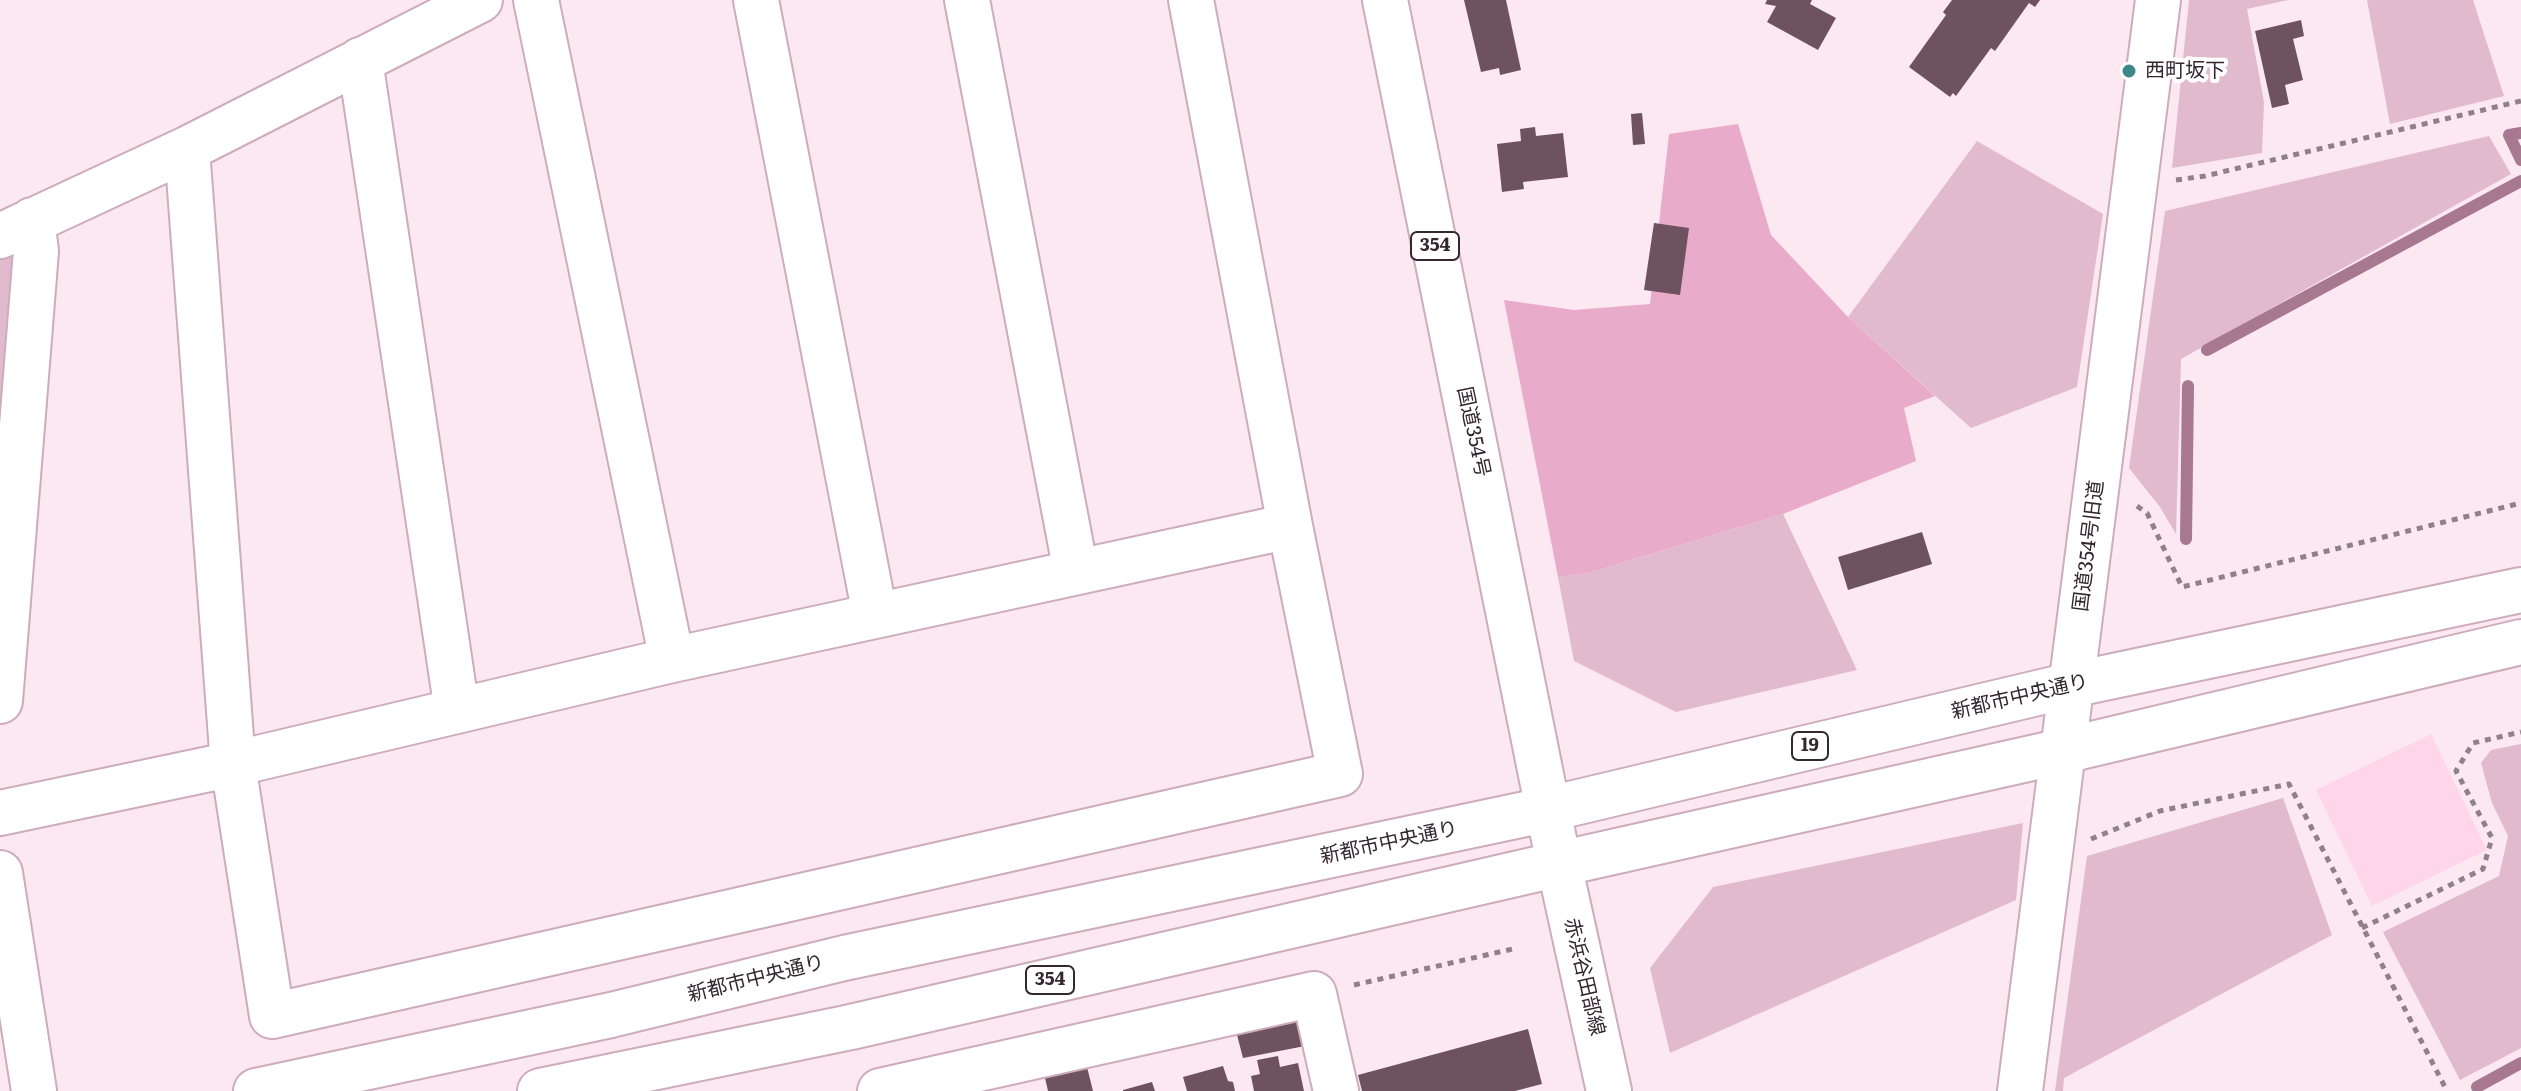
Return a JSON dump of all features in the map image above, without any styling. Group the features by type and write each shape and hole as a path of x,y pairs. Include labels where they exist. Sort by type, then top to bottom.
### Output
{"main road":[{"path":"0,701 36,251 16,228 187,149 480,0"},
{"path":"536,0 672,660"},
{"path":"756,0 875,615"},
{"path":"967,0 1076,572"},
{"path":"187,149 233,764 272,1016 1340,774 1191,0"},
{"name":"国道354号","path":"1385,0 1559,864"},
{"name":"国道354号旧道","path":"2020,1091 2158,0"},
{"path":"360,60 457,711"},
{"path":"0,813 233,764 672,660 1290,526"},
{"name":"新都市中央通り","path":"256,1091 611,1015 844,958 1549,809 2071,685 2521,590"},
{"path":"1559,864 2063,751 2521,642"},
{"name":"354","path":"540,1091 851,1027 1559,864"},
{"name":"赤浜谷田部線","path":"1559,864 1609,1091"},
{"path":"0,873 34,1091"},
{"path":"880,1091 1314,994 1336,1091"}],"path":[{"path":"2135,184 2205,176 2521,101"},
{"path":"2097,485 2123,495 2147,513 2182,587 2521,503"},
{"path":"2362,928 2483,869 2492,838 2456,771 2473,743 2521,732"},
{"path":"2050,844 2086,841 2160,811 2289,784 2447,1091"},
{"path":"1314,994 1517,948"}],"shaded area":[{"path":"2189,0 2288,0 2247,9 2264,102 2262,153 2172,168"},
{"path":"2367,0 2473,0 2504,96 2390,124"},
{"path":"1738,124 1771,235 1848,317 1935,396 1904,408 1916,461 1783,514 1588,573 1558,577 1504,300 1574,310 1650,304 1669,134"},
{"path":"2489,136 2511,174 2181,359 2176,534 2160,507 2129,468 2165,211"},
{"path":"1977,141 2103,214 2077,387 1971,428 1848,317"},
{"path":"5,252 19,260 0,497 0,254"},
{"path":"1783,514 1857,670 1676,712 1574,661 1558,577 1588,573"},
{"path":"2431,734 2487,850 2372,906 2316,790"},
{"path":"2521,744 2521,1048 2460,1080 2383,932 2499,876 2508,836 2492,803 2481,763 2491,750"},
{"path":"2283,798 2332,935 2064,1078 2063,1091 2055,1091 2087,856"},
{"path":"2023,823 2016,900 1670,1053 1650,968 1713,887"}],"building":[{"path":"1464,0 1506,0 1521,70 1500,75 1499,68 1481,72"},
{"path":"1767,0 1812,0 1810,4 1836,18 1818,50 1767,22 1776,6 1765,4"},
{"path":"1952,0 2040,0 2035,7 2029,3 1995,51 1991,48 1956,96 1953,93 1950,97 1909,67 1946,15 1943,12"},
{"path":"2301,20 2304,36 2293,39 2303,80 2285,85 2289,104 2272,108 2255,31"},
{"path":"1642,113 1645,144 1633,145 1631,114"},
{"path":"1535,127 1536,136 1563,133 1568,177 1523,182 1524,189 1502,192 1497,144 1521,141 1520,129"},
{"path":"1654,223 1689,228 1680,295 1644,290"},
{"path":"1922,532 1932,564 1848,590 1838,557"},
{"path":"1293,1021 1302,1025 1305,1046 1243,1058 1237,1035"},
{"path":"1528,1029 1542,1084 1515,1091 1362,1091 1358,1075"},
{"path":"1278,1056 1280,1067 1298,1063 1304,1091 1254,1091 1251,1076 1260,1074 1257,1060"},
{"path":"1223,1066 1235,1091 1187,1091 1183,1077"},
{"path":"1087,1067 1093,1091 1048,1091 1045,1078"},
{"path":"1152,1082 1155,1091 1123,1091 1123,1090"}],"waterway":[{"path":"2521,133 2509,135 2521,160"},
{"path":"2207,350 2521,181"},
{"path":"2186,539 2188,386"},
{"path":"2477,1087 2521,1063"}],"place":[{"name":"西町坂下","path":"2129,71"}]}
